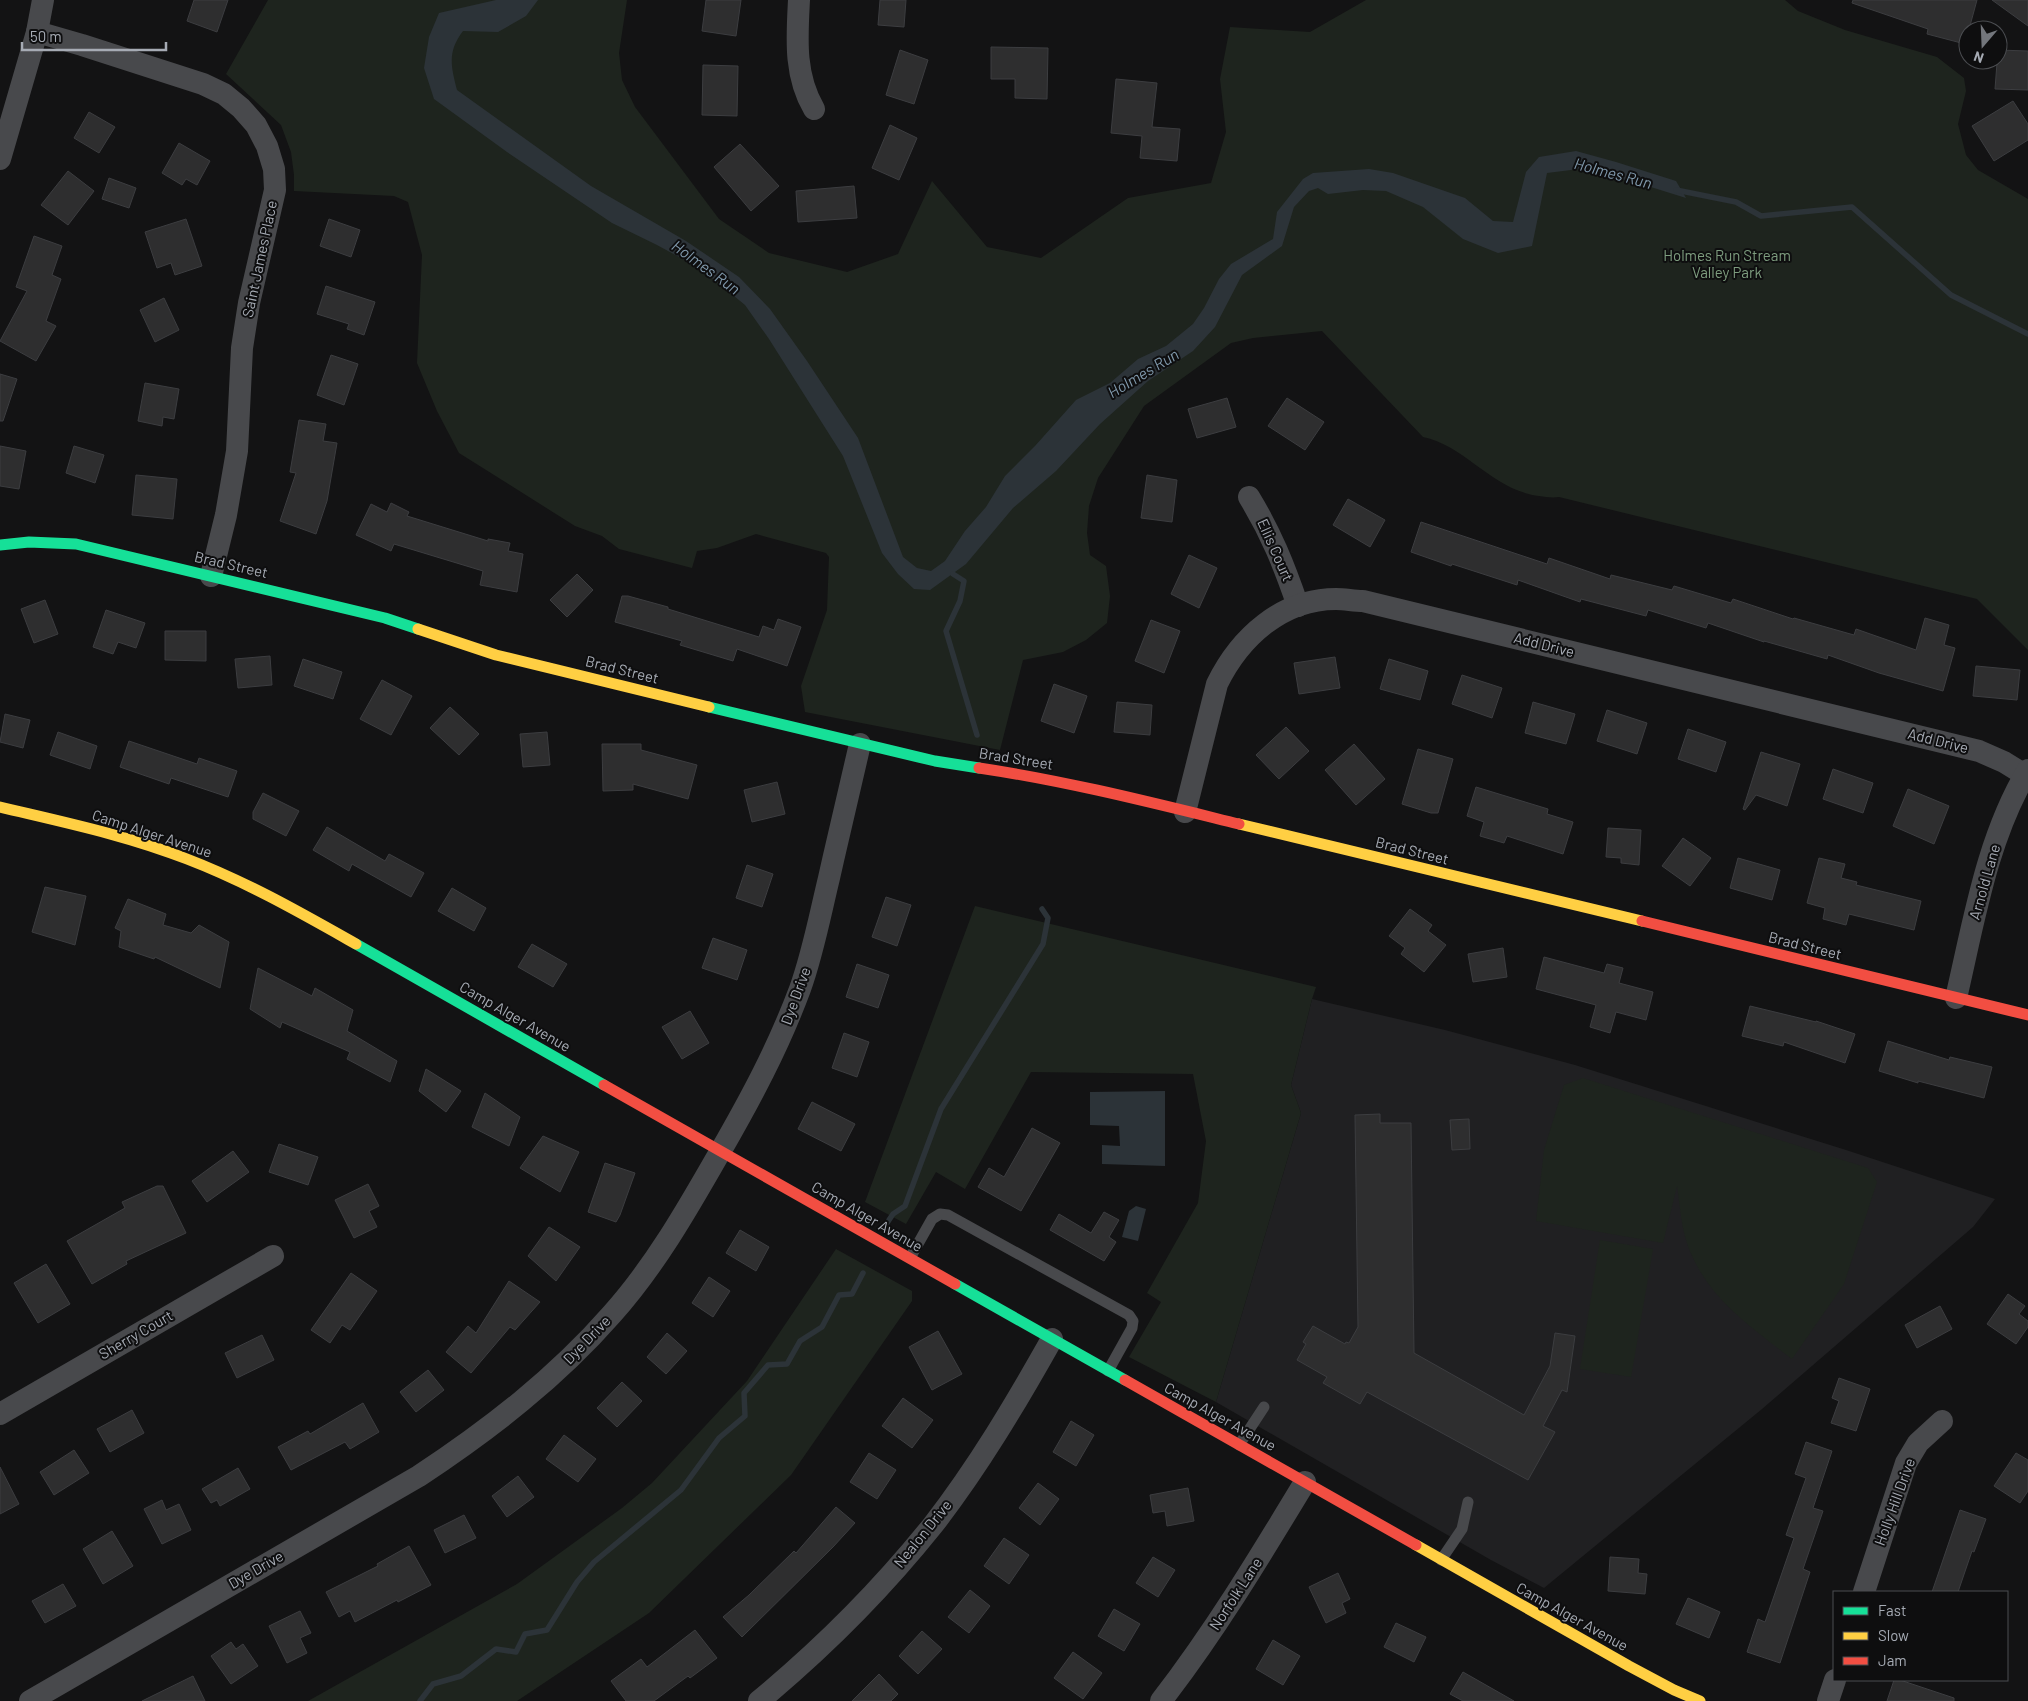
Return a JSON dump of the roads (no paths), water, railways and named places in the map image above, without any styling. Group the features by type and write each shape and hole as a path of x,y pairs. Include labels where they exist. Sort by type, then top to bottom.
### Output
{"street":[{"path":"0,159 37,32 43,0"},
{"path":"800,0 796,53 801,78 814,109"},
{"name":"Saint James Place","path":"37,32 194,81 224,94 241,108 256,125 267,146 274,169 274,190 249,303 242,348 237,451 226,515 211,576"},
{"name":"Ellis Court","path":"1248,497 1268,529 1284,564 1298,606"},
{"name":"Brad Street","path":"0,545 15,542 42,541 76,544 385,618 496,655 860,744 935,761 1039,777 2028,1015"},
{"name":"Add Drive","path":"1185,812 1217,684 1224,668 1239,647 1256,629 1275,616 1298,606 1335,600 1363,602 1979,751 2026,773"},
{"name":"Dye Drive","path":"30,1701 419,1476 469,1443 520,1404 571,1358 613,1313 648,1268 687,1211 752,1098 774,1054 800,988 817,934 860,744"},
{"name":"Arnold Lane","path":"1956,998 1992,852 2007,810 2026,773"},
{"name":"Camp Alger Avenue","path":"0,807 159,848 213,869 266,893 1629,1666 1700,1701"},
{"name":"Sherry Court","path":"0,1414 273,1256"},
{"name":"Nealon Drive","path":"760,1701 804,1664 834,1635 886,1580 933,1524 979,1460 1016,1403 1052,1339"},
{"name":"Holly Hill Drive","path":"1864,1591 1906,1463 1918,1443 1942,1421"},
{"name":"Norfolk Lane","path":"1161,1701 1189,1665 1237,1595 1305,1482"},
{"path":"1828,1701 1835,1681"}],"lane":[{"path":"910,1258 932,1219 940,1214 948,1215 1130,1315 1133,1321 1132,1328 1108,1371"},
{"path":"1238,1445 1264,1407"},
{"path":"1441,1560 1462,1529 1468,1502"}],"water":[{"path":"496,0 538,0 526,16 498,32 463,31 452,53 453,74 457,90 591,186 686,241 739,277 770,309 858,438 903,557 917,568 931,571 945,561 965,531 986,507 1005,476 1076,400 1110,383 1138,359 1166,346 1193,324 1204,308 1219,279 1231,264 1273,239 1277,212 1303,179 1313,173 1369,169 1393,173 1465,198 1493,221 1513,222 1526,172 1539,157 1576,151 1676,181 1686,198 1638,183 1579,169 1547,173 1532,246 1498,253 1463,239 1423,207 1386,191 1363,190 1328,194 1318,188 1309,191 1294,207 1282,246 1242,275 1215,327 1193,351 1148,381 1100,424 1056,471 1013,508 966,564 930,590 914,589 898,574 882,553 843,456 769,339 745,305 701,269 612,223 507,152 434,99 424,68 429,37 439,13"},
{"path":"1165,1091 1165,1166 1102,1164 1102,1145 1120,1146 1119,1126 1090,1125 1090,1092"},
{"path":"1136,1206 1146,1209 1138,1241 1122,1237 1129,1211"}],"waterway":[{"name":"Holmes Run","path":"1676,190 1736,202 1761,216 1852,207 1951,295 2028,334"},
{"path":"953,574 964,581 960,601 946,631 977,735"},
{"path":"885,1226 893,1214 905,1206 941,1109 1043,944 1048,918 1042,909"},
{"path":"420,1701 433,1684 461,1676 496,1649 516,1652 525,1634 547,1630 577,1582 594,1562 681,1490 719,1438 745,1416 744,1393 768,1365 787,1364 800,1341 822,1327 839,1295 852,1294 863,1273"}],"park label":[{"name":"Holmes Run Stream Valley Park","path":"1727,264"}]}
